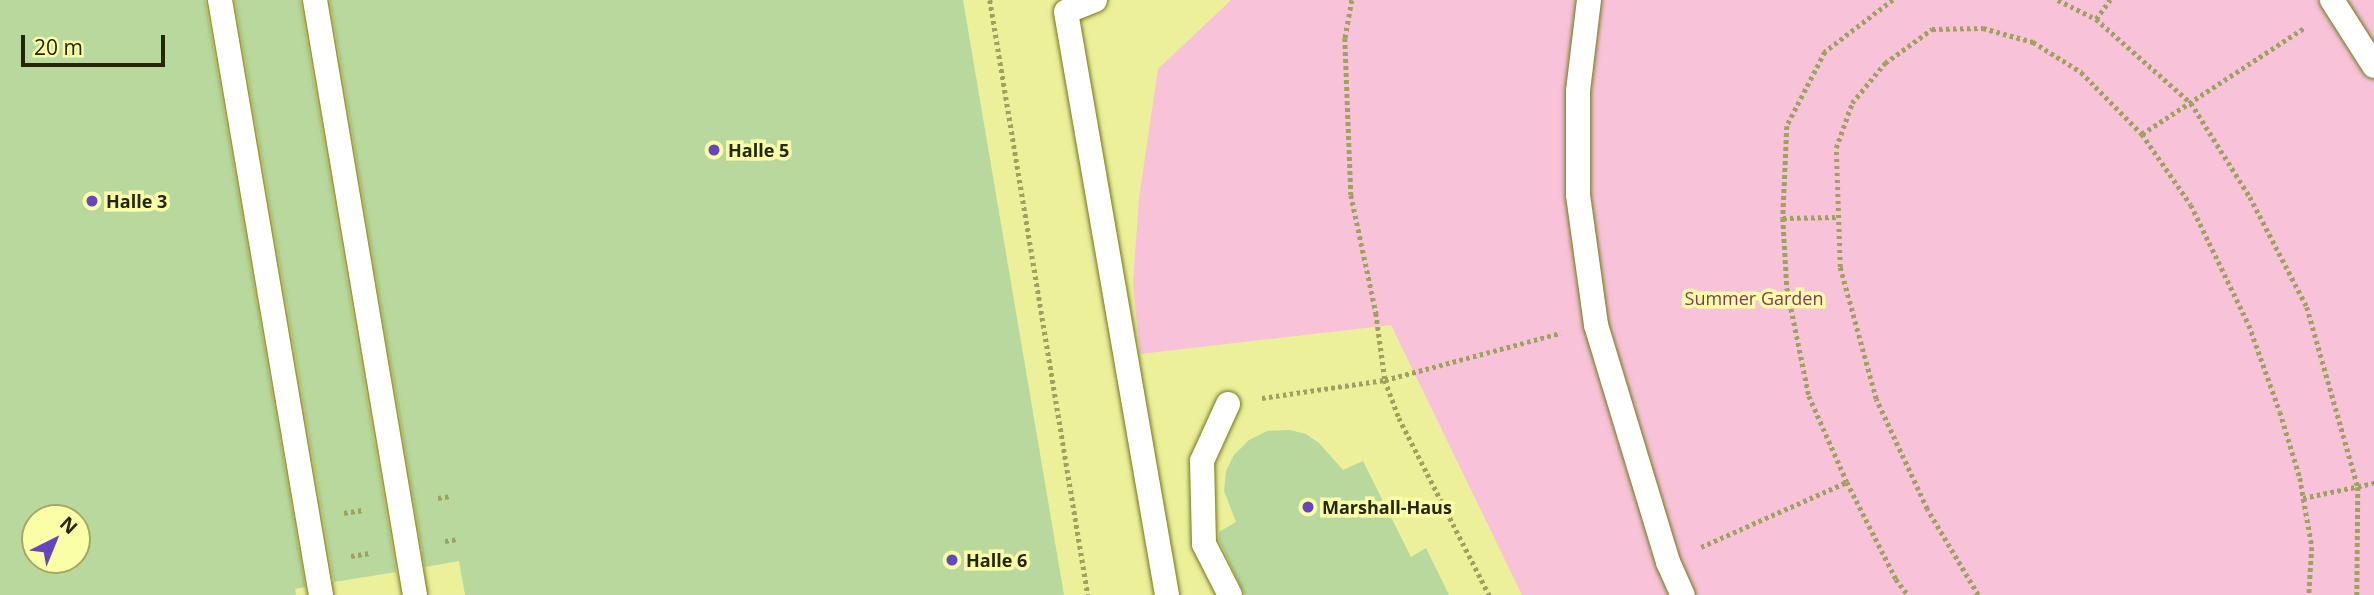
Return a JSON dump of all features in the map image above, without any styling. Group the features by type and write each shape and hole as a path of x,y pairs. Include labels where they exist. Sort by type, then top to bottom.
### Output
{"lane":[{"path":"220,0 321,595"},
{"path":"314,0 415,595"},
{"path":"1095,0 1065,6 1167,595"},
{"path":"1589,0 1577,91 1578,195 1595,325 1668,562 1684,595"},
{"path":"2332,0 2374,66"},
{"path":"1228,404 1202,461 1204,544 1230,595"}],"path":[{"path":"990,0 1088,595"},
{"path":"1352,0 1345,38 1351,195 1376,313 1385,380 1399,418 1489,595"},
{"path":"1893,0 1825,52 1787,126 1783,218 1787,288 1809,396 1847,482 1896,579 1908,595"},
{"path":"2058,0 2096,19 2191,103 2250,197 2307,307 2358,487 2357,595"},
{"path":"2096,19 2110,0"},
{"path":"1978,595 1927,509 1876,399 1840,267 1836,148 1852,103 1885,63 1932,29 1983,28 2033,42 2081,72 2142,134 2191,205 2249,325 2280,412 2303,498 2312,547 2309,595"},
{"path":"2142,134 2297,33"},
{"path":"1783,218 1838,217"},
{"path":"1228,404 1385,380 1595,325"},
{"path":"1668,562 1847,482"},
{"path":"2303,498 2374,484"}],"green space":[{"name":"Summer Garden","path":"1231,0 2374,0 2374,595 1522,595 1391,325 1140,354 1133,284 1139,198 1158,69"}],"building":[{"path":"0,0 205,0 305,587 295,589 296,595 0,595"},
{"path":"235,0 300,0 396,572 334,582"},
{"path":"330,0 963,0 1064,595 465,595 459,561 425,567"},
{"name":"Marshall-Haus","path":"1290,430 1306,434 1319,443 1343,470 1363,461 1411,557 1426,548 1449,595 1245,595 1219,540 1219,532 1236,522 1224,491 1226,471 1234,455 1249,440 1267,431"}],"place":[{"name":"Halle 5","path":"714,150"},
{"name":"Halle 3","path":"92,201"},
{"name":"Marshall-Haus","path":"1308,507"},
{"name":"Halle 6","path":"952,560"}]}
